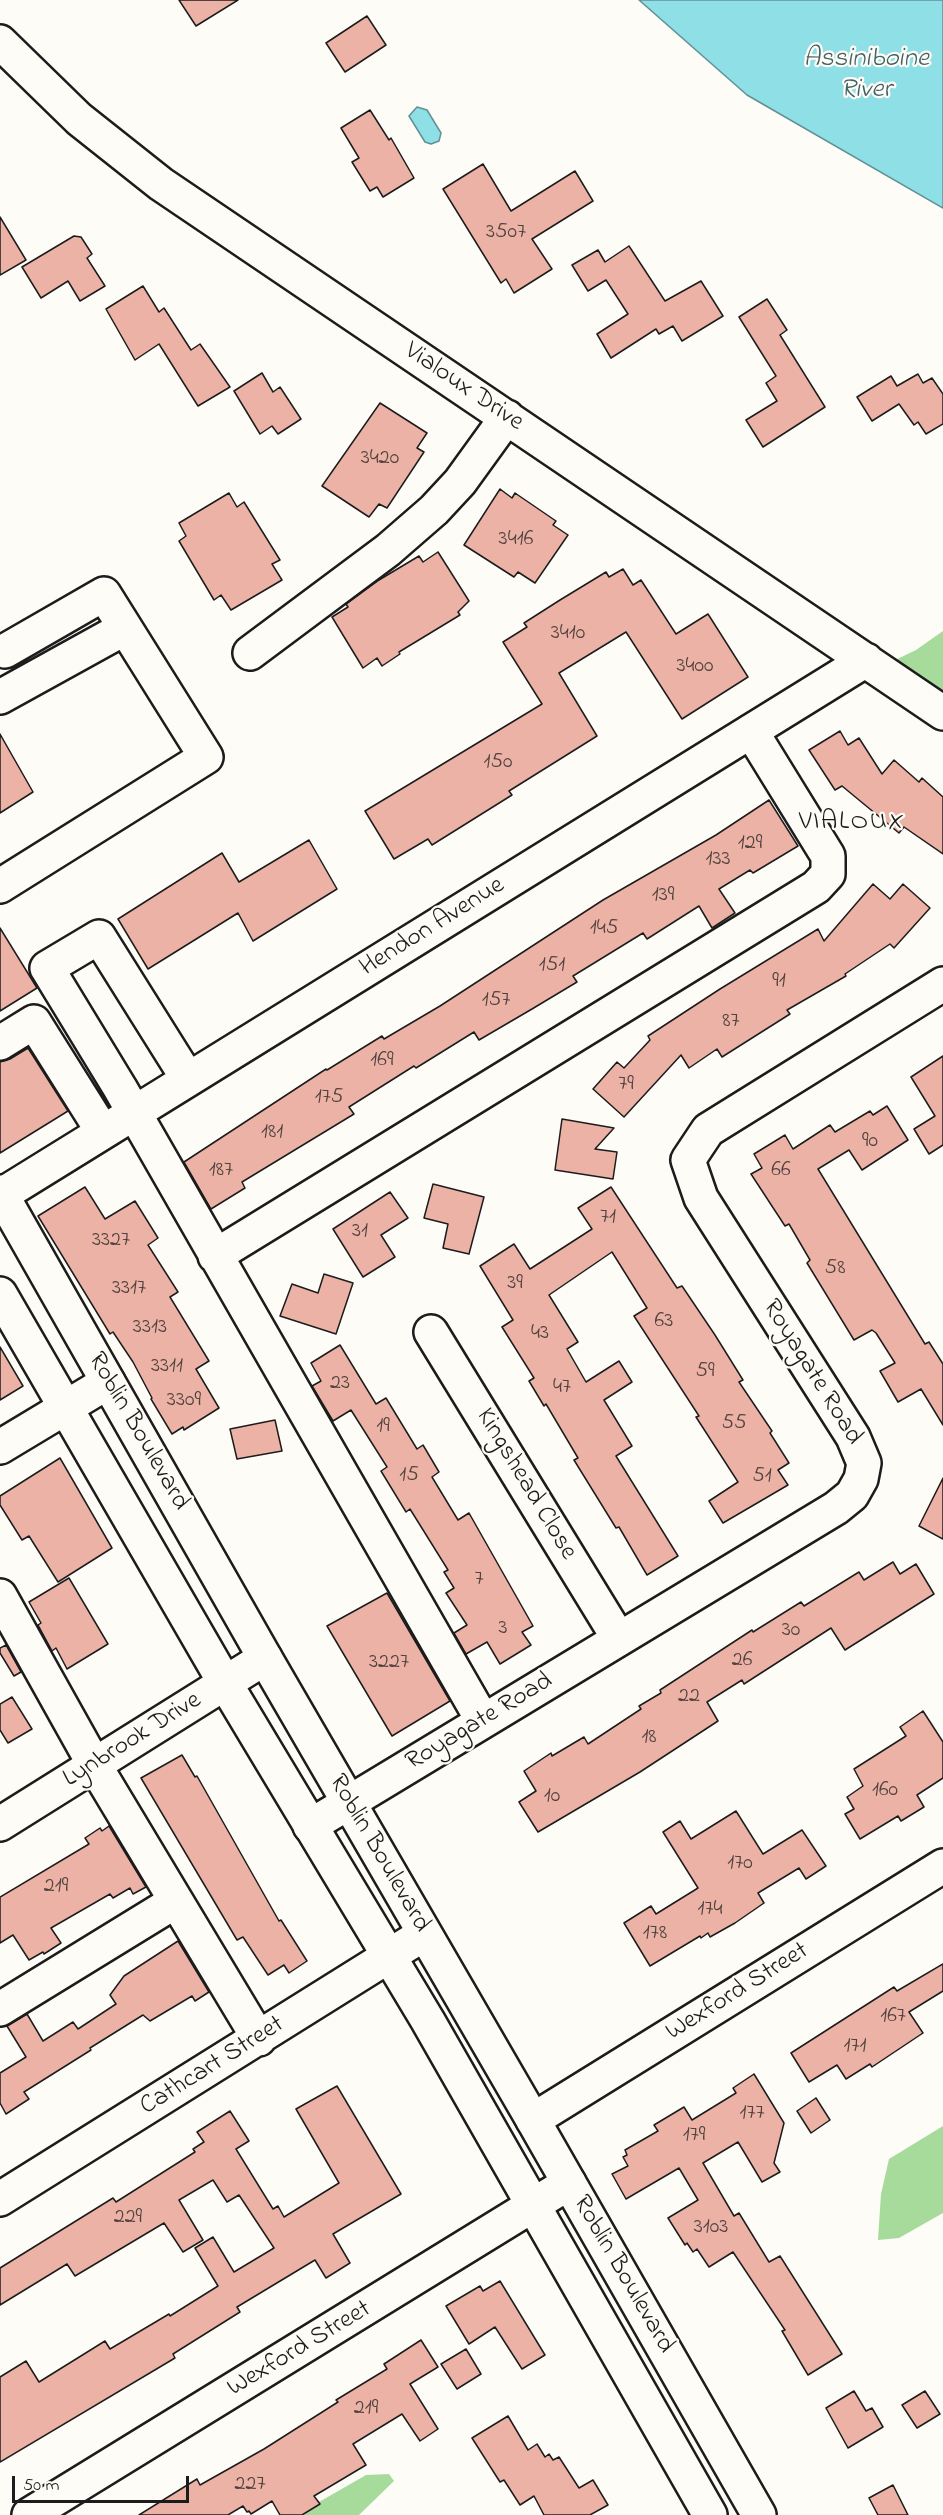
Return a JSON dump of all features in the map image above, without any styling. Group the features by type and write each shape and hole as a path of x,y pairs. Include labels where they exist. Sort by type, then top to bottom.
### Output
{"street":[{"name":"Vialoux Drive","path":"0,42 79,119 161,184 943,712"},
{"path":"250,653 388,550 426,517 460,482 507,417"},
{"path":"0,886 206,757 104,594 5,651"},
{"path":"0,697 125,628"},
{"name":"Hendon Avenue","path":"0,1194 866,660"},
{"path":"215,1256 816,887 828,874 828,856 751,731"},
{"path":"188,1079 99,937 47,968 120,1088 132,1113 483,1721"},
{"name":"Royagate Road","path":"310,1826 836,1508 852,1495 861,1479 864,1462 853,1437 701,1198 688,1160 708,1130 943,984"},
{"path":"0,1043 34,1022 103,1132"},
{"name":"Roblin Boulevard","path":"0,1194 265,1659 759,2515"},
{"name":"Roblin Boulevard","path":"0,1294 225,1683 534,2204 710,2515"},
{"name":"Kingshead Close","path":"431,1332 619,1639"},
{"path":"0,1447 108,1382"},
{"path":"0,1596 9,1632 95,1766 259,2039"},
{"name":"Lynbrook Drive","path":"0,1824 265,1659"},
{"name":"Wexford Street","path":"533,2120 943,1866"},
{"path":"0,2009 176,1901"},
{"name":"Cathcart Street","path":"0,2199 424,1934"},
{"name":"Wexford Street","path":"29,2515 569,2183"}],"green space":[{"path":"943,631 943,698 891,662 916,650"},
{"path":"943,2126 943,2213 899,2238 878,2240 881,2194 889,2159"},
{"path":"389,2474 394,2481 359,2515 303,2515 319,2502 366,2475"}],"water":[{"name":"Assiniboine River","path":"639,0 943,0 943,208 747,95"},
{"path":"417,107 427,110 441,133 439,141 431,144 425,142 409,116"}],"building":[{"path":"179,0 238,0 196,26"},
{"path":"367,16 386,45 345,72 326,43"},
{"path":"370,110 389,140 391,138 414,178 383,197 377,187 370,191 352,162 359,158 341,128"},
{"path":"483,164 511,211 575,171 593,201 532,239 552,269 514,293 506,279 501,283 443,189"},
{"path":"0,217 26,260 0,275"},
{"path":"74,236 81,237 92,254 87,258 105,286 80,301 68,281 41,298 22,267"},
{"path":"629,246 665,301 701,281 723,316 682,341 673,326 659,334 656,329 611,358 597,334 628,314 606,280 588,291 572,265 598,250 605,262"},
{"path":"143,286 159,312 164,308 191,350 200,344 230,387 198,406 159,344 135,360 106,309"},
{"path":"767,299 787,330 780,335 825,407 763,447 746,420 777,401 766,383 776,376 739,317"},
{"path":"262,373 273,392 280,387 301,419 278,434 272,426 260,434 234,391"},
{"path":"918,374 923,383 932,378 943,394 943,424 926,434 918,422 914,425 899,404 872,421 857,397 891,376 897,386"},
{"path":"380,403 427,433 417,448 424,452 387,508 379,504 369,517 322,486"},
{"path":"500,489 512,498 515,493 556,521 553,525 568,535 535,583 518,572 514,577 464,545"},
{"path":"229,493 237,507 244,502 280,560 272,564 282,580 231,610 221,595 214,600 179,541 186,536 179,523"},
{"path":"438,552 469,601 458,612 460,615 399,652 400,654 382,666 377,658 363,668 332,617 348,607 346,604 379,580 419,556 423,562"},
{"path":"623,569 633,585 641,580 676,634 708,614 748,677 682,719 626,632 559,673 597,736 509,791 512,795 432,845 428,839 394,859 365,811 542,704 503,642 527,627 524,623 606,572 609,577"},
{"path":"840,731 848,745 859,738 882,774 894,760 919,782 922,778 943,797 943,854 904,827 899,833 842,786 835,790 809,750"},
{"path":"0,734 33,792 0,813"},
{"path":"769,800 798,846 753,873 750,870 719,889 735,913 712,928 699,906 647,939 643,933 573,976 577,982 532,1009 479,1040 474,1032 349,1107 354,1114 242,1182 245,1188 211,1209 184,1162 326,1069 440,1006 603,900 716,835"},
{"path":"309,840 337,889 253,941 238,913 148,969 118,919 222,853 239,882"},
{"path":"873,884 890,899 903,884 930,908 894,948 890,944 845,974 846,976 787,1010 790,1014 722,1057 717,1049 689,1068 681,1055 624,1117 593,1089 617,1062 624,1068 650,1040 648,1036 720,989 818,929 824,941"},
{"path":"0,928 37,988 0,1011"},
{"path":"28,1048 68,1111 0,1153 0,1062"},
{"path":"943,1056 943,1145 929,1154 914,1129 935,1116 911,1077"},
{"path":"887,1106 908,1140 862,1170 849,1150 818,1169 925,1344 929,1342 943,1364 943,1425 921,1389 898,1402 880,1371 895,1363 876,1333 872,1330 854,1340 807,1263 810,1260 789,1224 785,1226 751,1174 762,1168 754,1154 785,1135 793,1149 830,1125 835,1132 870,1111 873,1115"},
{"path":"562,1119 614,1128 595,1149 617,1152 613,1179 555,1170"},
{"path":"433,1184 484,1197 469,1254 443,1248 448,1224 424,1218"},
{"path":"85,1187 105,1219 135,1201 158,1238 148,1245 178,1292 170,1297 209,1361 196,1369 219,1408 184,1430 183,1427 172,1434 133,1362 113,1332 110,1334 38,1216"},
{"path":"611,1187 677,1288 682,1286 715,1335 743,1380 739,1382 772,1431 770,1433 789,1463 778,1470 788,1485 723,1523 709,1501 738,1482 696,1417 699,1416 634,1316 647,1308 612,1252 549,1295 578,1342 567,1349 586,1382 619,1361 632,1382 604,1400 632,1446 616,1456 678,1556 647,1575 619,1527 616,1528 574,1460 578,1458 546,1404 544,1406 529,1381 534,1378 502,1327 513,1320 480,1266 514,1244 530,1269 592,1229 578,1208"},
{"path":"390,1192 408,1218 381,1235 395,1257 363,1277 333,1229"},
{"path":"324,1274 353,1283 336,1334 280,1316 292,1284 318,1293"},
{"path":"340,1345 376,1404 386,1398 417,1449 423,1445 439,1472 432,1477 458,1520 469,1513 533,1626 522,1632 531,1645 500,1664 487,1642 466,1654 454,1633 467,1625 446,1593 454,1588 444,1572 448,1570 410,1509 406,1512 381,1471 387,1467 351,1410 333,1421 312,1386 321,1381 311,1363"},
{"path":"0,1347 23,1386 0,1400"},
{"path":"275,1420 282,1451 237,1459 230,1429"},
{"path":"60,1458 112,1548 58,1582 29,1536 22,1540 0,1505 0,1496"},
{"path":"943,1478 943,1539 919,1526"},
{"path":"893,1562 900,1574 916,1564 934,1594 845,1650 831,1628 744,1684 742,1680 707,1702 718,1721 640,1772 538,1832 519,1802 536,1791 524,1771 551,1753 552,1756 584,1737 588,1744 641,1709 639,1706 661,1693 660,1690 752,1630 753,1632 801,1602 804,1606 859,1572 864,1580"},
{"path":"69,1578 108,1644 67,1669 56,1648 52,1651 38,1625 41,1623 29,1602"},
{"path":"387,1593 450,1701 392,1736 327,1626"},
{"path":"6,1645 21,1672 14,1676 0,1653 0,1648"},
{"path":"12,1697 32,1729 8,1743 0,1730 0,1704"},
{"path":"923,1711 943,1742 943,1778 917,1795 924,1807 901,1821 898,1816 860,1839 845,1814 854,1809 847,1797 863,1786 854,1769 906,1736 900,1727"},
{"path":"182,1755 195,1777 197,1776 279,1921 281,1920 307,1961 289,1973 284,1965 268,1975 243,1937 237,1940 141,1778"},
{"path":"736,1811 763,1854 802,1830 826,1866 806,1879 799,1868 758,1893 764,1903 735,1923 710,1937 708,1933 701,1938 700,1936 650,1966 624,1923 651,1906 656,1914 698,1888 663,1832 680,1821 691,1839"},
{"path":"109,1826 146,1887 133,1894 130,1888 113,1898 110,1894 51,1928 61,1943 29,1960 13,1935 0,1943 0,1897 89,1844 85,1838 100,1828 102,1831"},
{"path":"178,1941 209,1992 195,2001 192,1996 150,2021 143,2015 24,2092 29,2099 6,2114 0,2103 0,2073 26,2057 7,2026 27,2014 43,2041 73,2022 78,2029 116,2004 110,1995 124,1976"},
{"path":"943,1964 943,1991 909,2012 923,2033 872,2067 870,2064 846,2079 837,2065 809,2082 791,2053 894,1987 897,1991"},
{"path":"754,2074 784,2123 774,2163 780,2172 762,2182 738,2142 703,2163 734,2216 739,2213 769,2262 780,2256 842,2354 808,2375 782,2331 785,2330 733,2252 709,2267 697,2249 693,2252 687,2243 685,2245 668,2218 698,2200 679,2168 626,2199 612,2174 628,2166 623,2157 627,2155 625,2150 658,2131 654,2125 684,2107 692,2120 736,2093 733,2088"},
{"path":"337,2086 401,2194 333,2234 350,2263 326,2278 315,2260 237,2307 240,2312 173,2354 175,2358 0,2462 0,2377 26,2361 39,2382 105,2341 110,2349 218,2286 195,2248 213,2237 234,2272 274,2248 239,2195 227,2202 213,2180 179,2200 203,2240 183,2252 164,2223 75,2276 67,2264 0,2305 0,2268 113,2198 116,2202 195,2152 193,2149 204,2142 197,2132 230,2111 249,2141 236,2149 273,2209 278,2206 284,2217 339,2183 296,2109"},
{"path":"816,2098 830,2120 811,2133 797,2111"},
{"path":"500,2281 545,2355 522,2369 495,2327 469,2344 446,2306 480,2286 483,2291"},
{"path":"421,2340 438,2367 410,2384 438,2429 420,2441 402,2414 353,2444 366,2465 314,2496 320,2504 302,2515 280,2515 272,2501 251,2514 243,2506 228,2515 139,2515 197,2479 200,2485 264,2449 338,2402 336,2400 387,2369 384,2364"},
{"path":"466,2349 481,2374 457,2389 441,2364"},
{"path":"854,2391 866,2411 872,2408 883,2427 848,2448 826,2408"},
{"path":"925,2391 940,2414 917,2428 902,2405"},
{"path":"508,2416 528,2450 537,2444 545,2457 549,2454 553,2460 559,2457 579,2488 593,2480 608,2505 590,2515 544,2515 534,2496 520,2505 504,2480 500,2482 472,2438"},
{"path":"893,2485 908,2515 878,2515 869,2498"}],"district":[{"name":"VIALOUX","path":"852,824"}]}
